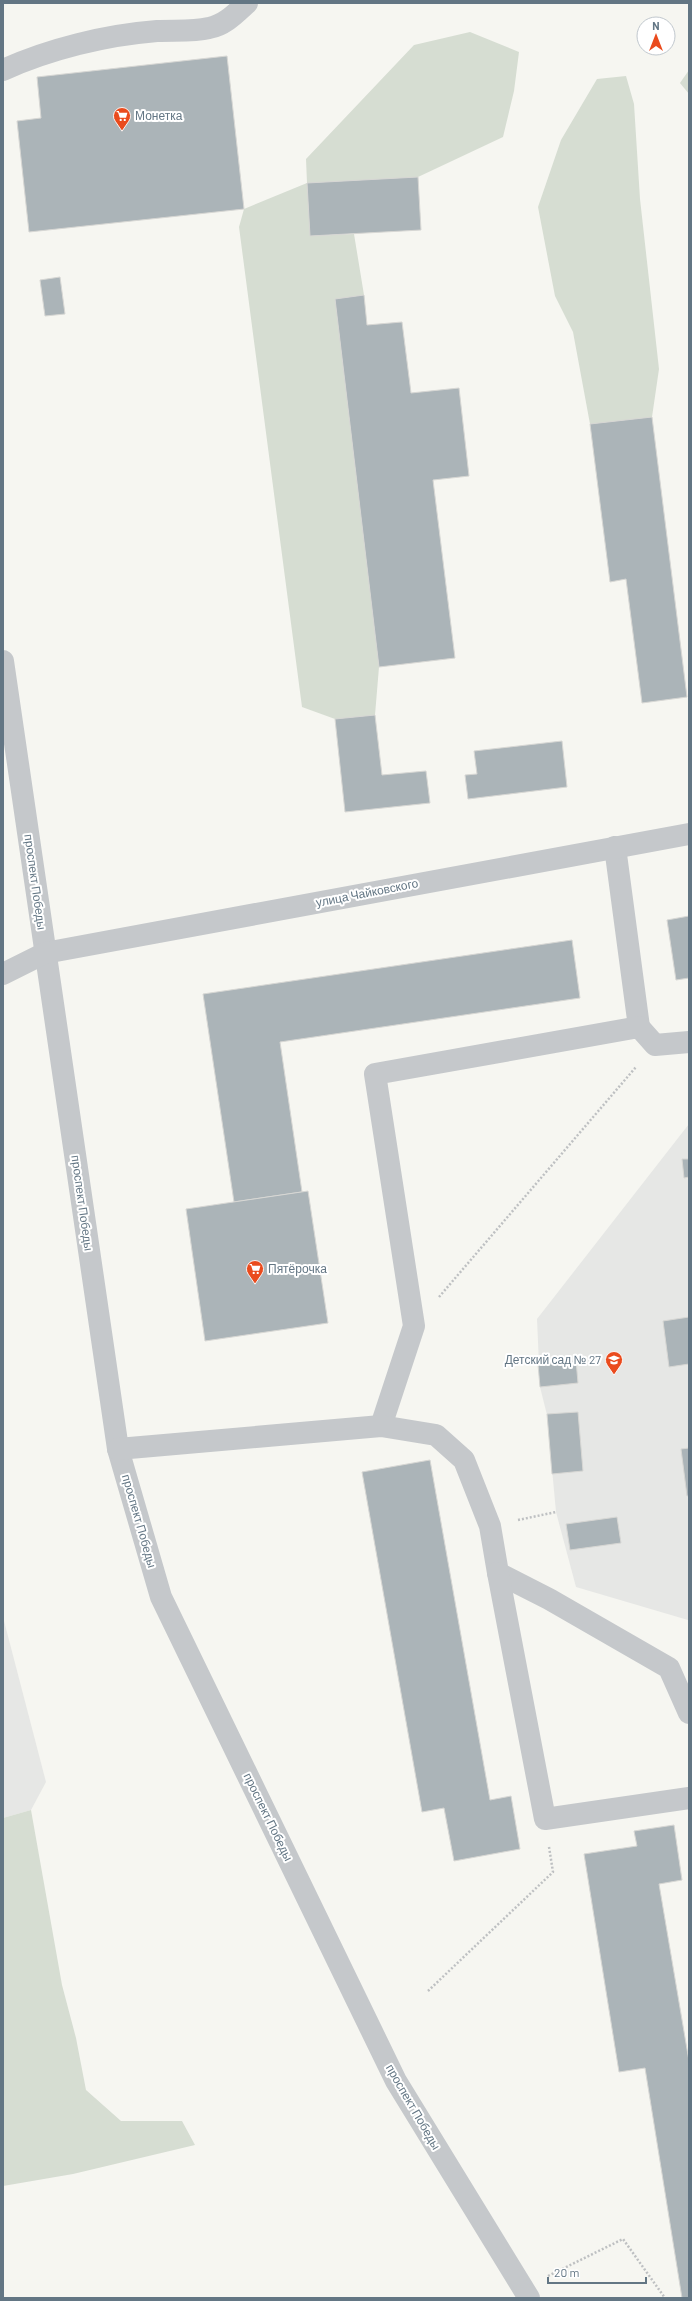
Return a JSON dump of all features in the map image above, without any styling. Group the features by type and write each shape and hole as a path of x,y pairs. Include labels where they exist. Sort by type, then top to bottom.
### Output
{"street":[{"path":"3,70 23,60 78,44 156,31 210,28 231,18 247,3"},
{"name":"проспект Победы","path":"3,661 118,1449 164,1605 396,2081 526,2293"},
{"name":"улица Чайковского","path":"3,974 45,953 689,834"},
{"path":"615,847 639,1027 655,1045 689,1042"},
{"path":"381,1426 414,1326 375,1074 639,1027"},
{"path":"118,1449 381,1426 436,1435 464,1460 490,1526 544,1819 689,1798"},
{"path":"498,1573 679,1667 689,1713"}],"path":[{"path":"414,1326 655,1045"},
{"path":"490,1526 556,1512"},
{"path":"428,1991 553,1872 544,1819"},
{"path":"526,2293 623,2239 665,2298"}],"shaded area":[{"path":"470,32 519,52 514,91 503,137 418,177 307,183 306,159 414,45"},
{"path":"689,70 689,94 680,83"},
{"path":"626,76 634,104 640,199 659,369 652,417 590,424 573,332 555,296 538,207 561,140 597,79"},
{"path":"307,183 310,236 354,234 364,295 335,299 379,667 375,715 335,719 302,707 239,227 244,209"},
{"name":"Детский сад № 27","path":"689,1124 688,1620 576,1587 556,1512 547,1415 540,1387 537,1319"},
{"path":"3,1617 46,1782 31,1810 3,1818"},
{"path":"31,1810 62,1985 76,2038 86,2090 121,2121 182,2121 195,2145 73,2174 3,2186 3,1818"}],"building":[{"path":"227,56 244,209 29,232 17,121 41,118 37,77"},
{"path":"418,177 421,230 310,236 307,183"},
{"path":"60,277 65,314 45,316 40,280"},
{"path":"364,295 367,325 402,322 411,393 459,388 469,476 433,480 455,658 379,667 335,299"},
{"path":"652,417 687,697 642,703 626,579 610,582 590,424"},
{"path":"375,715 382,775 426,771 430,803 345,812 335,719"},
{"path":"562,741 567,787 468,799 465,775 477,774 474,751"},
{"path":"689,916 689,978 676,980 667,920"},
{"path":"572,940 580,998 280,1042 302,1192 234,1202 203,994"},
{"path":"682,1159 689,1159 689,1177 684,1178"},
{"path":"308,1191 328,1323 205,1341 186,1209"},
{"path":"689,1317 689,1364 669,1367 663,1321"},
{"path":"576,1360 578,1383 540,1387 538,1364"},
{"path":"578,1412 583,1471 552,1474 547,1414"},
{"path":"689,1448 689,1496 687,1496 681,1449"},
{"path":"430,1460 490,1800 511,1796 520,1849 454,1861 444,1808 422,1812 362,1472"},
{"path":"617,1517 621,1543 570,1550 566,1524"},
{"path":"674,1825 682,1880 659,1884 689,2061 689,2298 682,2298 645,2068 619,2072 584,1854 637,1846 634,1831"}],"place":[{"name":"Монетка","path":"122,131"},
{"name":"Пятёрочка","path":"255,1284"},
{"name":"Детский сад № 27","path":"614,1375"}]}
